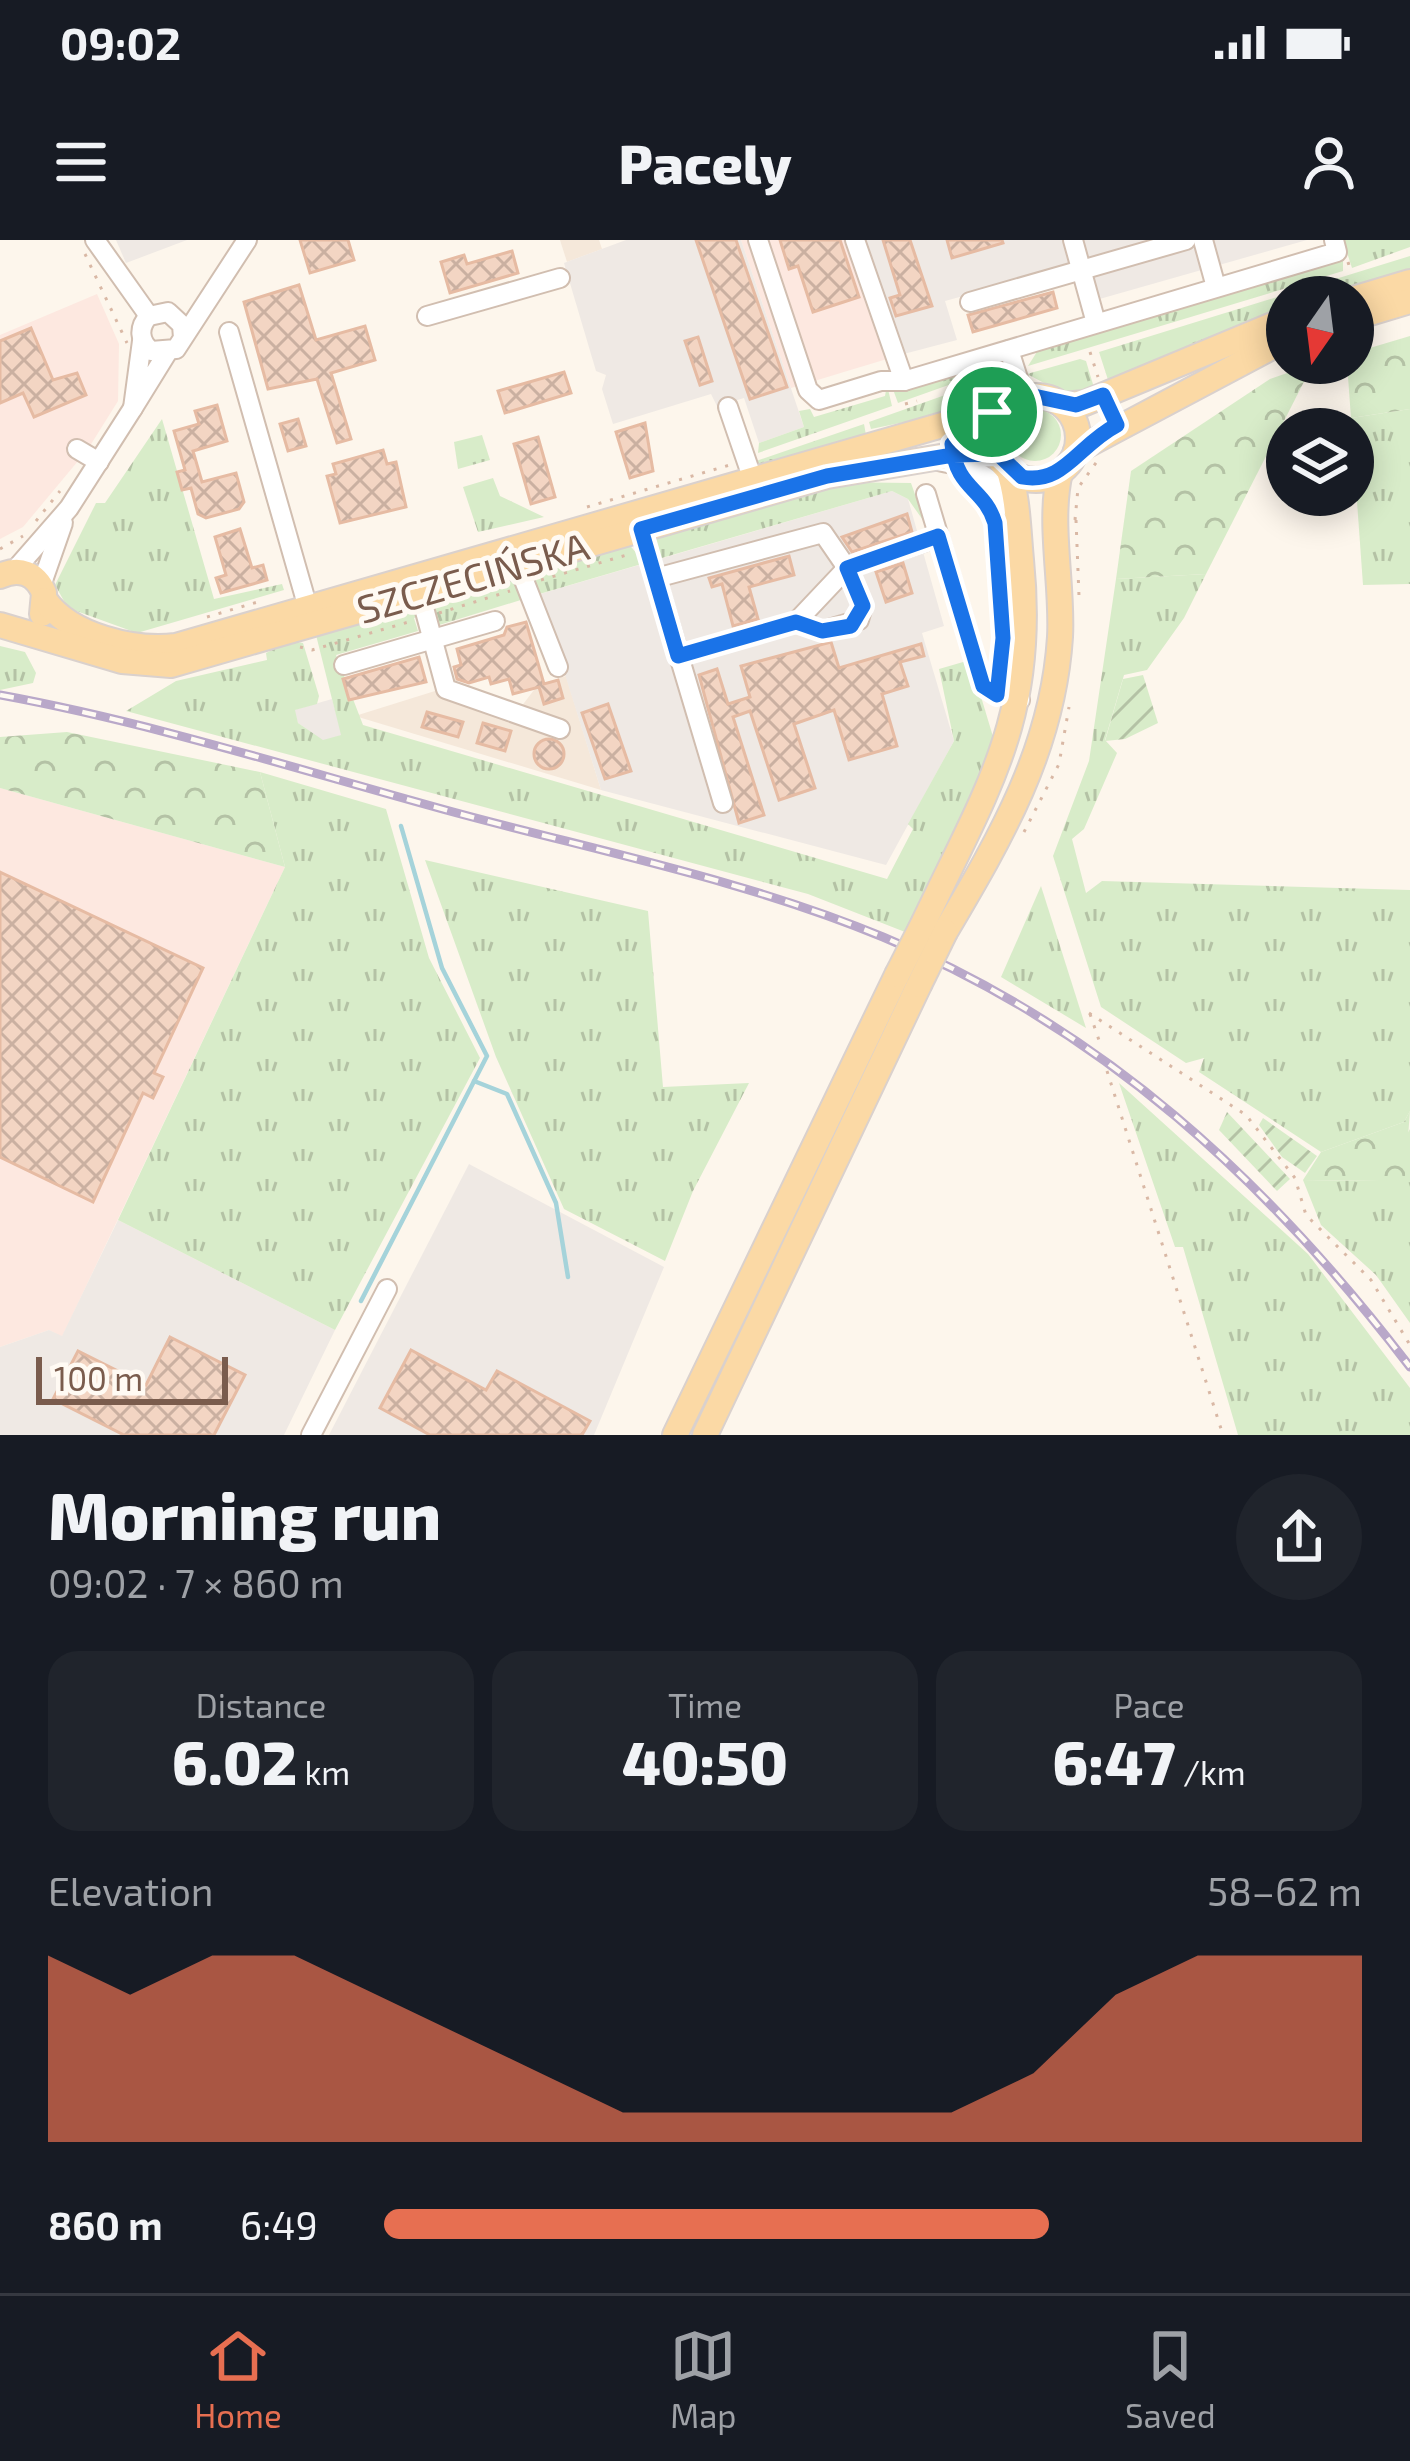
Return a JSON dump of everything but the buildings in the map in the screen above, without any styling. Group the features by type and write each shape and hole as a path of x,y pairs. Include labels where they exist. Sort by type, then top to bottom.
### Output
{"main road":[{"path":"1374,293 1410,282"},
{"path":"1374,312 1410,302"},
{"path":"1063,405 1103,395 1266,328"},
{"path":"935,927 1030,780 1047,731 1060,639 1060,472 1076,451 1266,350"},
{"path":"675,1435 935,927 1000,767 1008,698 1027,644 995,428 1016,402 1046,397 1063,405 1078,431 1076,451"},
{"name":"SZCZECIŃSKA","path":"4,574 30,575 73,625 151,647 176,646 746,470 964,421 1016,402"},
{"name":"SZCZECIŃSKA","path":"10,627 122,661 171,665 827,476 928,459 1003,461"},
{"path":"1003,461 1030,479 1060,472"},
{"path":"10,627 38,619 43,593"},
{"path":"705,1435 908,980"}],"street":[{"path":"95,240 157,314 178,320 183,338"},
{"path":"4,574 69,508 167,353 183,338 248,240"},
{"path":"758,240 812,398 904,381 1337,252 1334,240"},
{"path":"855,240 904,381"},
{"path":"1073,240 1096,323"},
{"path":"970,302 1186,240"},
{"path":"1203,240 1216,287"},
{"path":"427,316 560,278"},
{"path":"133,408 135,342 141,327 157,314 214,288"},
{"path":"229,332 308,608"},
{"path":"135,342 167,353"},
{"path":"1009,350 1016,402"},
{"path":"728,406 746,470"},
{"path":"77,449 98,462"},
{"path":"928,459 992,478 1009,520"},
{"path":"926,494 983,686 1008,698"},
{"path":"43,593 69,508"},
{"path":"641,529 723,803"},
{"path":"656,578 823,533 847,568 863,606 859,620 822,631 796,622"},
{"path":"678,656 796,622 847,568 938,536"},
{"path":"518,565 558,668"},
{"path":"420,593 446,689 560,729"},
{"path":"344,664 495,621"},
{"path":"310,1435 387,1289"}],"path":[{"path":"79,240 135,342"},
{"path":"1090,352 1103,395"},
{"path":"955,387 964,421"},
{"path":"905,404 917,401"},
{"path":"1059,522 1076,520 1078,488 1108,451"},
{"path":"955,464 1009,520 1003,638 1008,698"},
{"path":"613,499 746,470"},
{"path":"23,536 63,488"},
{"path":"1101,1046 1089,1012 1246,1115 1295,1178 1306,1215 1371,1280 1410,1345"},
{"path":"1107,1071 1223,1435"}],"shaded area":[{"path":"116,240 187,240 126,263"},
{"path":"560,240 599,240 602,249 567,262"},
{"path":"626,240 741,240 804,427 759,443 744,398 717,406 711,394 613,424 602,389 606,375 596,371 564,263"},
{"path":"741,240 849,240 887,359 791,388"},
{"path":"861,240 1307,240 1096,300 1072,266 945,301 957,340 896,356"},
{"path":"97,294 119,344 118,401 88,449 23,527 0,539 0,335"},
{"path":"892,491 908,499 944,626 922,633 954,741 886,865 601,790 540,594"},
{"path":"566,676 601,790 355,716 435,691 536,726 521,707 537,686"},
{"path":"332,699 342,735 323,741 298,723 294,710"},
{"path":"0,788 285,867 62,1337 49,1330 0,1347"},
{"path":"469,1164 664,1267 594,1435 329,1435"},
{"path":"118,1220 335,1330 284,1435 0,1435 0,1347 49,1330 62,1336"}],"green space":[{"path":"1343,240 1410,240 1410,247 1352,268"},
{"path":"1343,252 1343,271 1326,276 1266,276"},
{"path":"1410,256 1410,274 1374,285 1374,276 1345,276"},
{"path":"1266,276 1266,294 1028,366 1040,347"},
{"path":"1266,300 1266,321 1110,386 1099,352"},
{"path":"1410,336 1410,409 1374,414 1374,408 1350,408 1349,384 1374,384 1374,347"},
{"path":"1086,361 1095,391 1065,394 1027,374"},
{"path":"976,366 1000,375 957,382 898,403 891,384 897,391"},
{"path":"1006,381 999,399 968,412 965,389"},
{"path":"1266,382 1303,384 1291,408 1266,408 1266,456 1206,574 1116,579 1131,471"},
{"path":"887,385 892,406 758,453 759,443 804,427 799,411 810,409 814,417 885,396"},
{"path":"948,394 953,412 871,429 869,422"},
{"path":"1035,409 1053,417 1061,435 1053,453 1035,461 1017,453 1009,435 1017,417"},
{"path":"1410,409 1410,584 1363,585 1358,516 1374,516 1374,414"},
{"path":"162,419 214,599 282,584 284,590 137,633 68,608 55,585 96,503 105,503"},
{"path":"864,424 866,435 761,469 753,462"},
{"path":"482,435 490,460 458,469 454,442"},
{"path":"493,478 500,496 544,517 478,532 463,487"},
{"path":"830,482 911,483 925,523 908,499 892,491 655,560 656,534"},
{"path":"626,541 645,563 536,595 532,580 542,566"},
{"path":"1206,574 1184,618 1147,670 1124,675 1105,740 1117,753 1084,829 1072,839 1086,893 1102,881 1410,890 1410,1111 1404,1122 1321,1152 1199,1072 1204,1058 1186,1063 1101,1007 1053,856 1089,761 1116,579"},
{"path":"504,577 518,584 524,599 436,626 432,609 438,597"},
{"path":"403,607 419,616 414,618 418,631 336,655 363,725 887,879 913,829 908,824 954,741 939,669 970,660 994,740 969,843 928,941 808,894 126,711 176,681 267,660 266,653 290,641 303,643 319,696 317,704 295,710 298,723 323,740 341,735 316,635"},
{"path":"0,646 25,652 36,673 33,683 0,690"},
{"path":"1143,675 1158,723 1125,739 1105,741 1123,679"},
{"path":"67,732 260,772 285,867 0,788 0,737"},
{"path":"260,772 386,809 429,958 480,1058 335,1330 118,1220 285,867"},
{"path":"425,860 648,911 663,1087 749,1083 693,1191 665,1261 564,1209 496,1057"},
{"path":"1041,886 1086,1028 1001,977"},
{"path":"1119,1083 1308,1254 1410,1388 1410,1435 1238,1435 1183,1247 1175,1247"},
{"path":"1410,1111 1403,1202 1384,1202 1379,1181 1303,1180 1321,1152 1404,1122"},
{"path":"1227,1112 1290,1179 1277,1191 1219,1130"},
{"path":"1263,1118 1317,1156 1305,1173 1282,1157 1259,1125"},
{"path":"1410,1129 1410,1323 1376,1275 1321,1225 1303,1180 1379,1181"}],"waterway":[{"path":"361,1301 487,1056 442,968 401,826"},
{"path":"474,1081 507,1094 556,1203 568,1277"}],"railway":[{"path":"0,695 172,734 726,883 832,917 963,974 1038,1016 1176,1116 1299,1234 1410,1367"}],"route":[{"path":"992,412 964,421 968,431 952,444 953,455 956,473 989,508 995,523 1003,638 997,695 983,686 938,536 847,568 863,606 859,620 851,626 822,631 796,622 678,656 641,529 827,476 855,470 953,455 964,453 998,454 1007,468 1022,477 1047,478 1068,465 1091,438 1117,425 1103,395 1076,405 1034,396 992,412"}]}
